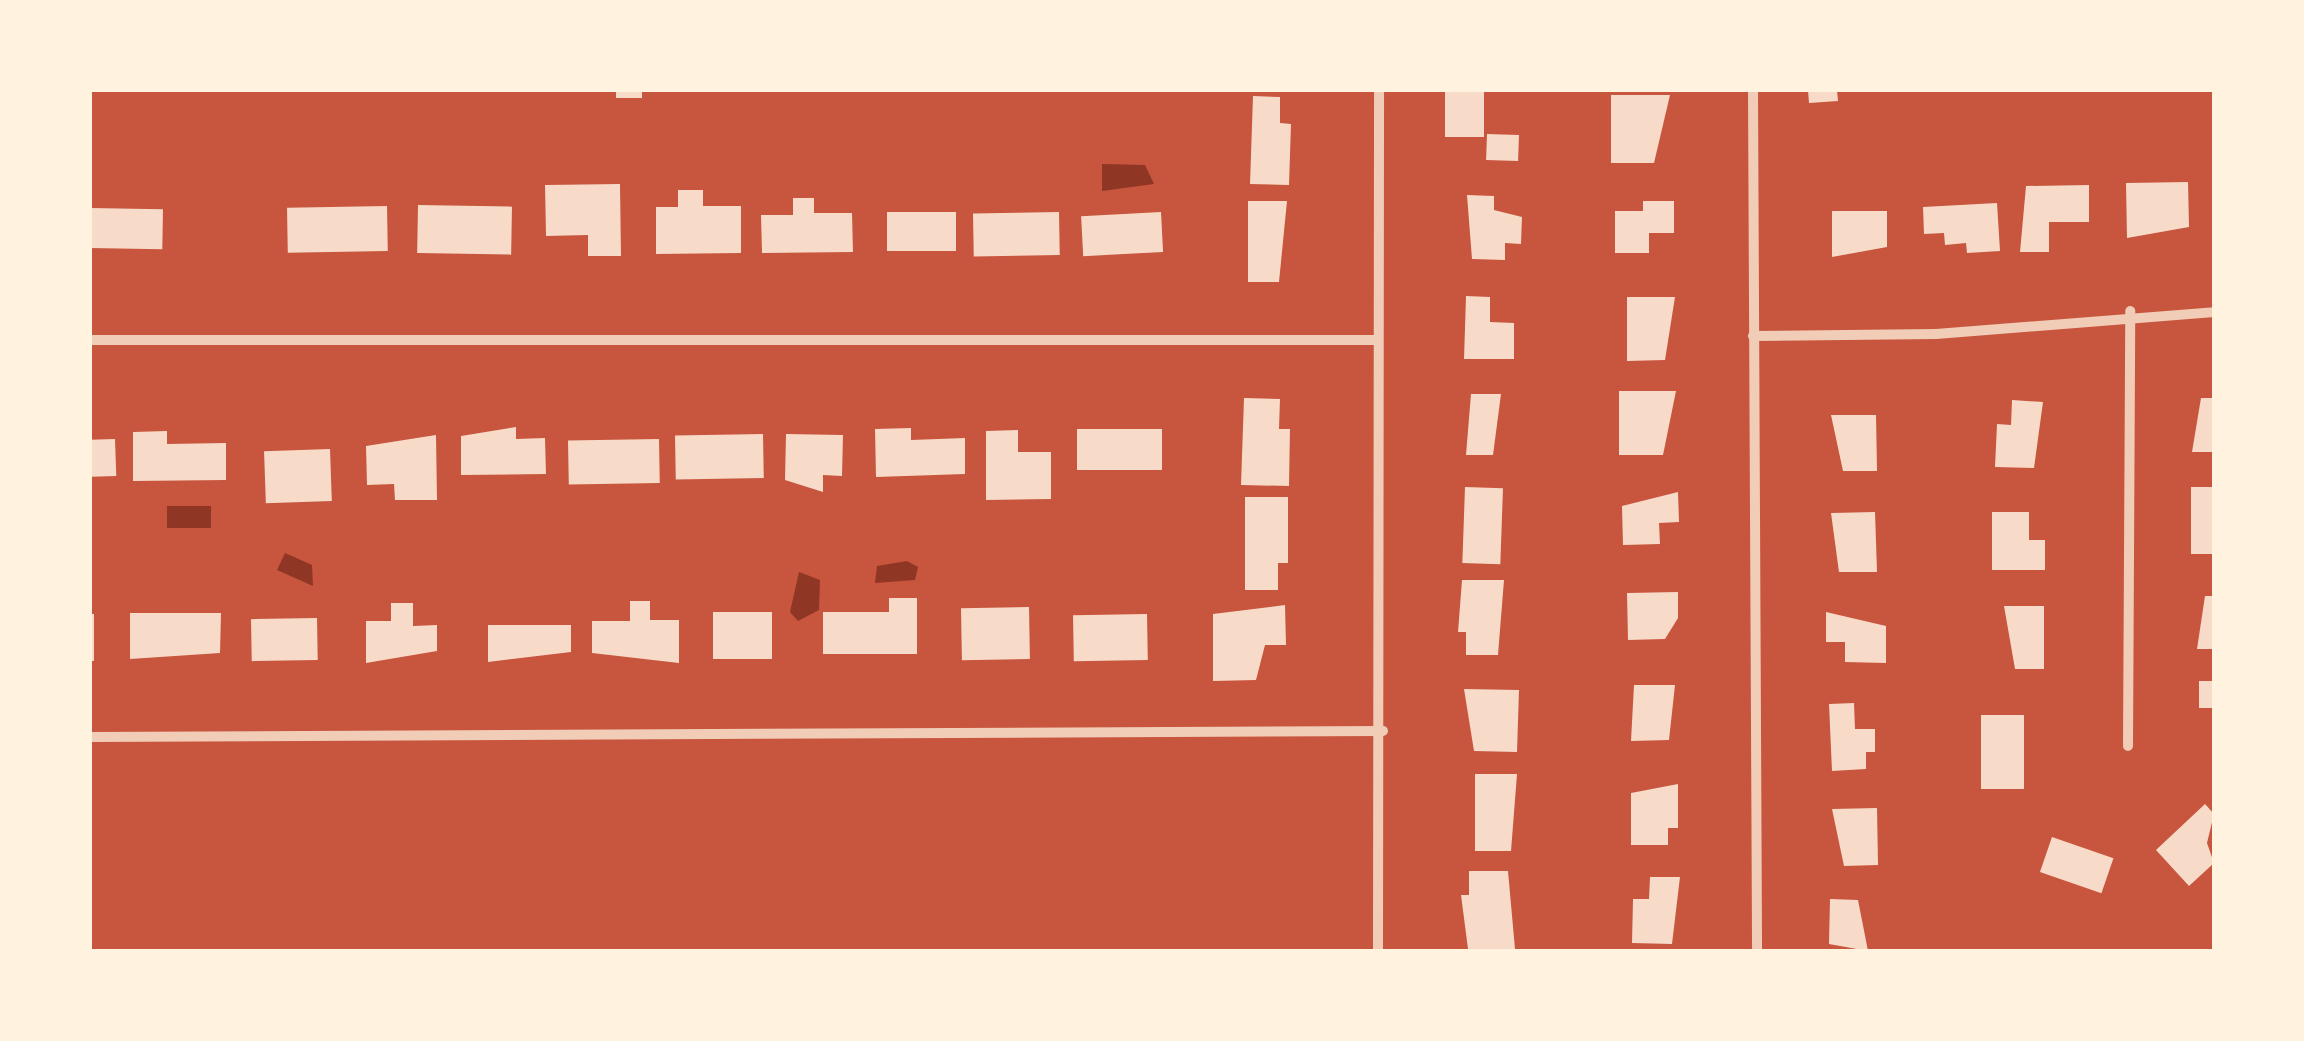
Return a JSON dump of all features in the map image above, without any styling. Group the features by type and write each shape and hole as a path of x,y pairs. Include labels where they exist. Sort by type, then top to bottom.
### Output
{"street":[{"path":"1378,951 1383,731 1379,90"},
{"path":"1753,90 1757,951"},
{"path":"1754,336 1936,334 2130,312 2214,312"},
{"path":"2128,746 2130,312"},
{"path":"90,340 1378,340"},
{"path":"90,737 1383,731"}],"shaded area":[{"path":"1102,164 1145,165 1154,184 1102,191"},
{"path":"167,506 211,506 211,528 167,528"},
{"path":"285,553 312,565 313,586 277,570"},
{"path":"907,561 918,567 915,580 875,583 877,566"},
{"path":"799,572 820,580 819,610 798,621 790,612"}],"building":[{"path":"616,90 642,90 642,98 616,98"},
{"path":"1445,90 1484,90 1484,137 1445,137"},
{"path":"1808,90 1837,90 1838,101 1809,103"},
{"path":"1611,95 1670,95 1654,163 1611,163"},
{"path":"1253,96 1280,97 1280,123 1291,124 1289,185 1250,184"},
{"path":"1487,134 1519,135 1518,161 1486,160"},
{"path":"2188,182 2189,227 2127,238 2126,183"},
{"path":"620,184 621,256 588,256 588,235 546,236 545,185"},
{"path":"2089,185 2089,222 2049,222 2049,252 2020,252 2026,186"},
{"path":"678,190 703,190 703,206 741,206 741,253 656,254 656,207 678,207"},
{"path":"1467,195 1494,196 1494,210 1522,217 1521,244 1505,243 1505,260 1472,259"},
{"path":"793,198 814,198 814,213 852,213 853,252 762,253 761,215 793,215"},
{"path":"1248,201 1287,201 1279,282 1248,282"},
{"path":"1643,201 1674,201 1674,233 1649,233 1649,253 1615,253 1615,211 1643,211"},
{"path":"1997,203 2000,251 1967,253 1966,243 1945,245 1944,233 1924,234 1923,207"},
{"path":"418,205 512,207 511,255 417,253"},
{"path":"387,206 388,251 288,253 287,208"},
{"path":"90,208 163,209 162,249 90,248"},
{"path":"1832,211 1887,211 1887,247 1832,257"},
{"path":"887,212 956,212 956,251 887,251"},
{"path":"1059,212 1060,255 974,256 973,214"},
{"path":"1161,212 1163,252 1083,256 1081,216"},
{"path":"1466,296 1490,297 1490,322 1514,323 1514,359 1464,359"},
{"path":"1627,297 1675,297 1665,360 1627,361"},
{"path":"1619,391 1676,391 1663,455 1619,455"},
{"path":"1471,394 1501,394 1493,455 1466,455"},
{"path":"1244,398 1280,399 1279,429 1290,429 1289,486 1241,485"},
{"path":"2201,398 2214,398 2214,452 2192,452"},
{"path":"2012,400 2043,402 2034,468 1995,467 1997,424 2011,425"},
{"path":"1831,415 1876,415 1877,471 1843,471"},
{"path":"516,427 516,439 545,438 546,474 461,475 461,436"},
{"path":"911,428 911,440 965,438 965,474 876,477 875,429"},
{"path":"1077,429 1162,429 1162,470 1077,470"},
{"path":"1018,430 1018,452 1051,452 1051,499 986,500 986,431"},
{"path":"167,431 167,444 226,443 226,480 133,481 133,432"},
{"path":"763,434 764,478 676,480 675,436"},
{"path":"786,434 843,435 842,476 823,475 823,492 785,480"},
{"path":"436,435 437,500 395,500 394,484 367,485 366,446"},
{"path":"115,439 116,476 91,477 90,440"},
{"path":"659,439 660,483 569,485 568,441"},
{"path":"330,449 332,501 266,503 264,451"},
{"path":"1465,487 1503,488 1500,564 1462,563"},
{"path":"2191,487 2214,487 2214,554 2191,554"},
{"path":"1678,492 1679,522 1659,523 1660,544 1623,545 1622,506"},
{"path":"1245,497 1288,497 1288,563 1278,563 1278,590 1245,590"},
{"path":"1875,512 1877,572 1839,572 1831,513"},
{"path":"1992,512 2029,512 2029,540 2045,540 2045,570 1992,570"},
{"path":"1462,580 1504,580 1498,655 1466,655 1466,632 1458,632"},
{"path":"1678,592 1678,618 1665,639 1628,640 1627,593"},
{"path":"2205,596 2214,596 2214,649 2197,649"},
{"path":"889,598 917,598 917,654 823,654 823,612 889,612"},
{"path":"630,601 650,601 650,620 679,620 679,663 592,653 592,621 630,621"},
{"path":"391,603 413,603 413,626 437,625 437,651 366,663 366,621 391,621"},
{"path":"1285,605 1286,645 1265,645 1256,680 1213,681 1213,614"},
{"path":"2004,606 2044,606 2044,669 2015,669"},
{"path":"1029,607 1030,659 962,660 961,608"},
{"path":"713,612 772,612 772,659 713,659"},
{"path":"1826,612 1886,626 1886,663 1845,662 1845,642 1826,642"},
{"path":"130,613 221,613 220,653 130,659"},
{"path":"90,614 94,614 94,661 90,661"},
{"path":"1147,614 1148,660 1074,661 1073,615"},
{"path":"317,618 318,660 252,661 251,619"},
{"path":"488,625 571,625 571,652 488,662"},
{"path":"2199,681 2214,681 2214,708 2199,708"},
{"path":"1634,685 1675,685 1669,740 1631,741"},
{"path":"1464,689 1519,690 1517,752 1474,751"},
{"path":"1854,703 1855,729 1875,729 1875,752 1866,752 1866,769 1832,771 1829,704"},
{"path":"1981,715 2024,715 2024,789 1981,789"},
{"path":"1475,774 1517,774 1511,851 1475,851"},
{"path":"1678,784 1678,828 1668,828 1668,845 1631,845 1631,793"},
{"path":"2205,804 2214,814 2207,843 2214,863 2189,886 2156,850"},
{"path":"1877,808 1878,865 1844,866 1832,809"},
{"path":"2052,837 2113,858 2101,893 2040,872"},
{"path":"1469,871 1508,871 1515,949 1468,949 1461,895 1469,895"},
{"path":"1650,877 1680,877 1672,944 1632,943 1633,899 1649,899"},
{"path":"1830,899 1858,900 1868,951 1829,944"}]}
